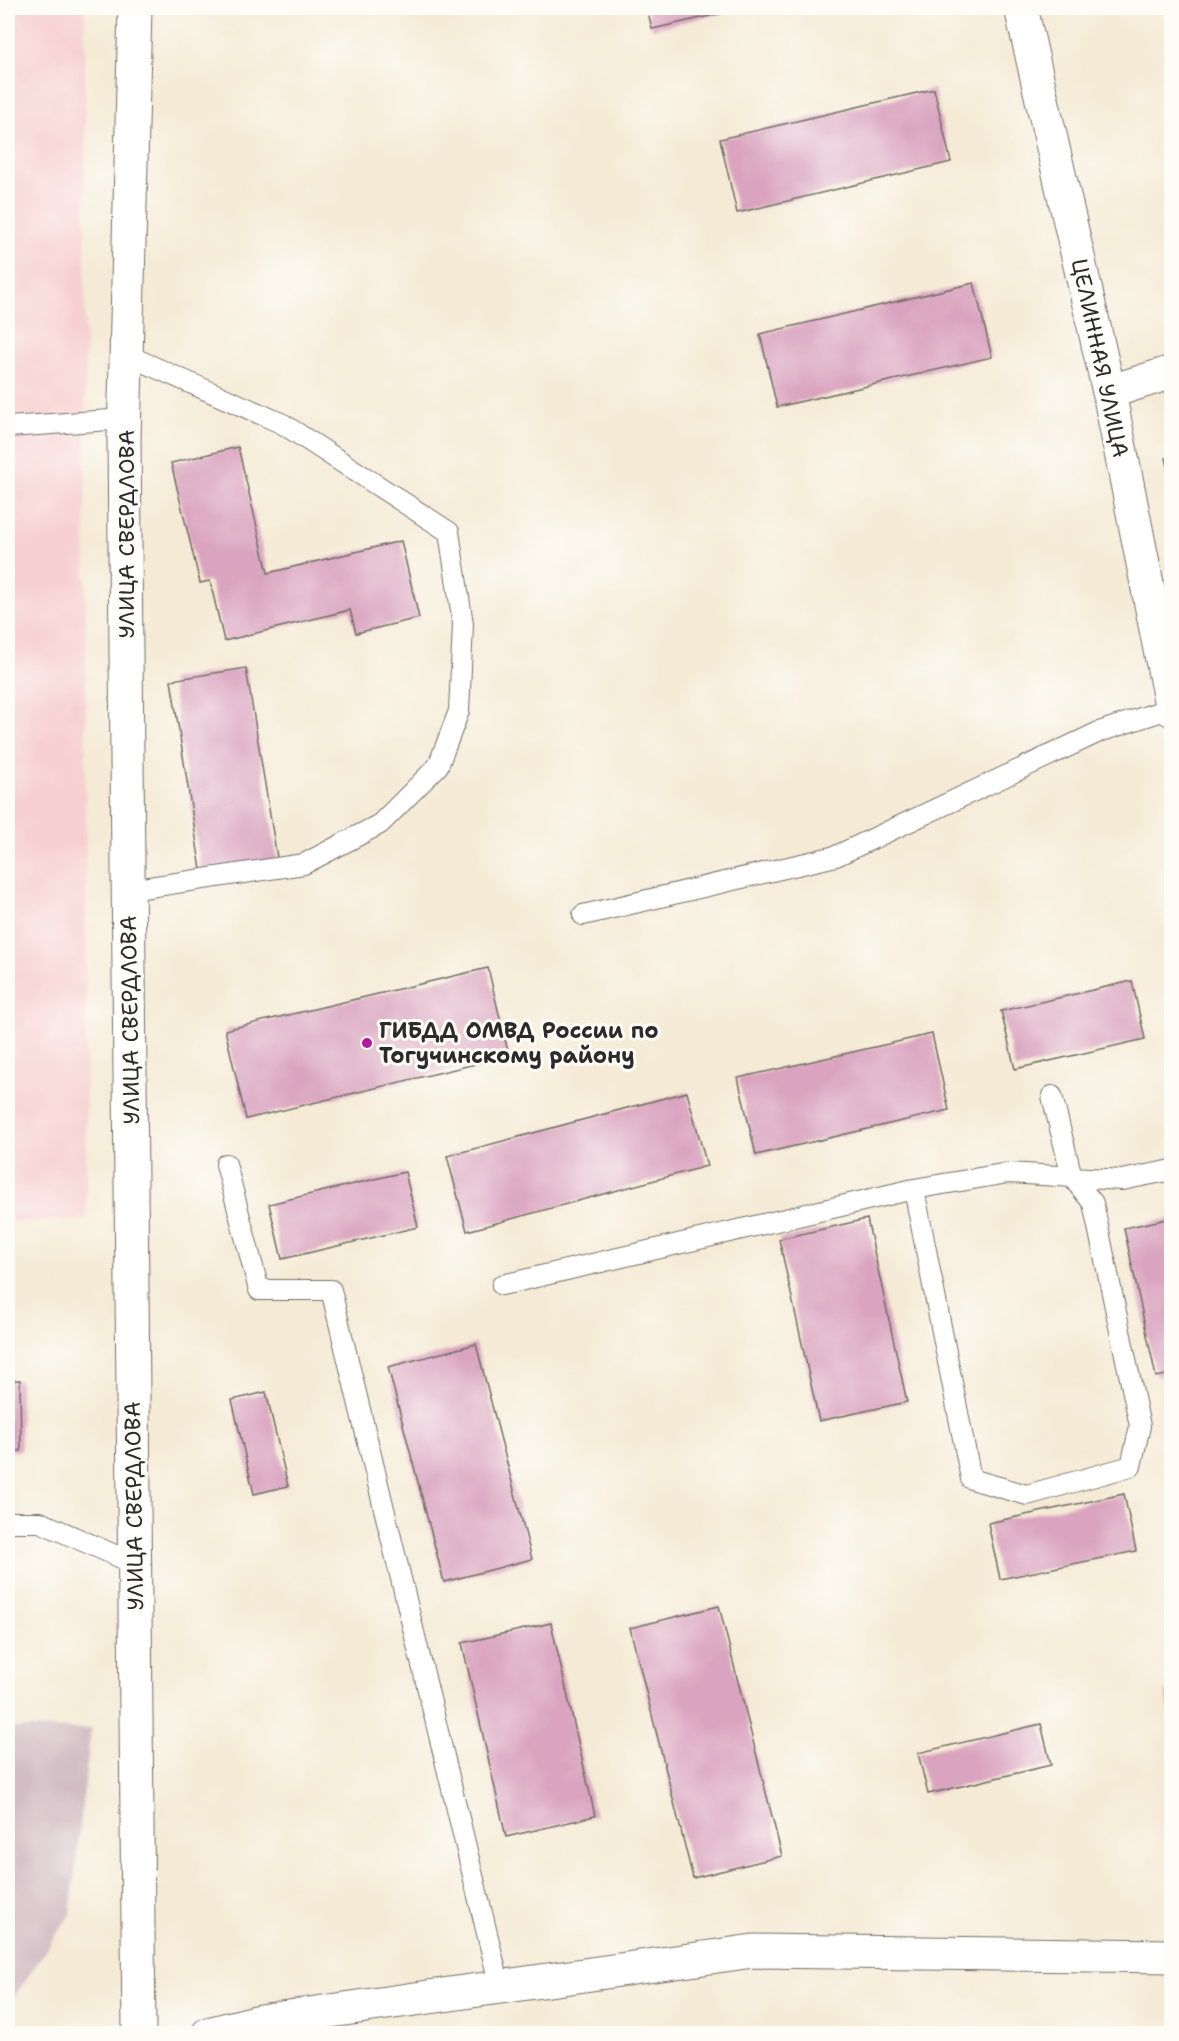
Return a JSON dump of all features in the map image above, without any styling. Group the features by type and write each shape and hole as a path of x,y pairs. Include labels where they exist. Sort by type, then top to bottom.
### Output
{"street":[{"name":"УЛИЦА СВЕРДЛОВА","path":"135,8 125,419 139,2034"},
{"name":"ЦЕЛИННАЯ УЛИЦА","path":"1021,8 1109,392 1171,709"},
{"path":"1109,392 1172,372"},
{"path":"208,2034 260,2021 753,1951 1172,1956"}],"lane":[{"path":"127,356 283,424 449,531 463,624 459,711 438,766 380,824 304,864 129,890"},
{"path":"8,427 125,419"},
{"path":"584,915 836,856 1099,732 1171,709"},
{"path":"914,1189 971,1479 1027,1496 1131,1466 1140,1426 1093,1203 1072,1177 1052,1096"},
{"path":"226,1164 259,1290 331,1290 500,1987"},
{"path":"502,1285 914,1189 1008,1173 1122,1180 1172,1170"},
{"path":"8,1522 40,1522 135,1564"}],"shaded area":[{"path":"8,8 85,8 86,1220 8,1222"},
{"path":"8,1728 91,1729 70,1914 8,2006"}],"building":[{"path":"647,8 745,8 652,29"},
{"path":"934,89 951,162 737,213 720,139"},
{"path":"974,283 992,357 777,407 760,334"},
{"path":"238,447 268,573 401,541 419,618 356,633 350,610 224,641 210,581 200,583 171,463"},
{"path":"1172,456 1172,478 1171,478 1166,458"},
{"path":"246,668 278,864 202,876 171,680"},
{"name":"ГИБДД ОМВД России по Тогучинскому району","path":"488,968 509,1056 246,1119 225,1030"},
{"path":"1132,981 1145,1039 1015,1069 1001,1011"},
{"path":"932,1034 949,1110 756,1155 738,1078"},
{"path":"687,1092 707,1166 467,1231 447,1156"},
{"path":"405,1172 418,1227 282,1259 269,1204"},
{"path":"1172,1218 1172,1374 1156,1377 1124,1228"},
{"path":"867,1219 907,1402 819,1421 779,1239"},
{"path":"476,1344 532,1559 444,1582 388,1367"},
{"path":"20,1380 21,1451 8,1451 8,1381"},
{"path":"266,1392 288,1486 254,1494 232,1400"},
{"path":"1124,1494 1136,1551 1000,1579 988,1523"},
{"path":"719,1606 782,1856 693,1878 630,1628"},
{"path":"551,1623 595,1816 506,1837 462,1643"},
{"path":"1172,1690 1172,1716 1171,1716 1165,1691"},
{"path":"1041,1724 1051,1765 928,1794 918,1753"}],"place":[{"name":"ГИБДД ОМВД России по Тогучинскому району","path":"367,1043"}]}
